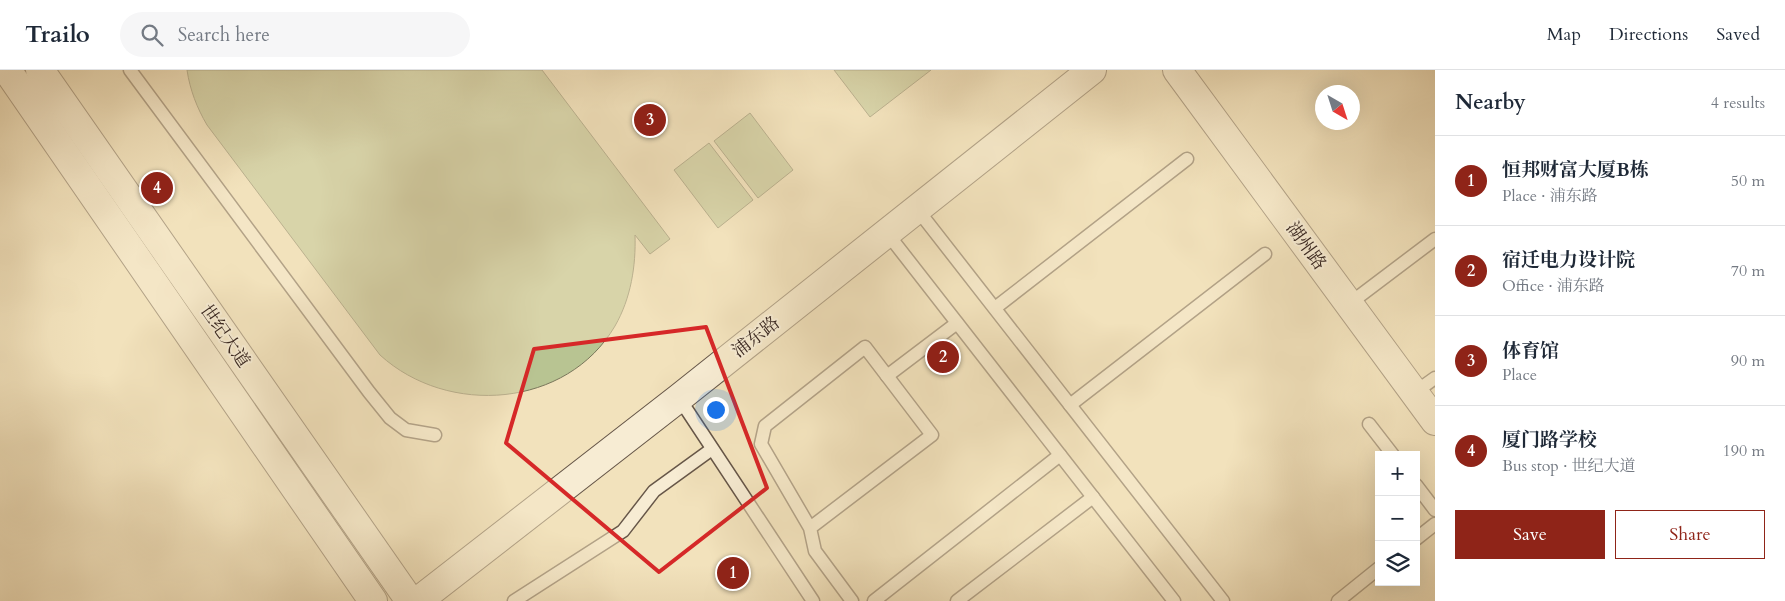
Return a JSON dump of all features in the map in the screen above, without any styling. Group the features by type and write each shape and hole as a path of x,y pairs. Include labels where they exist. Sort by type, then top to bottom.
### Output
{"street":[{"name":"世纪大道","path":"7,70 373,601"},
{"name":"世纪大道","path":"40,70 410,601"},
{"name":"浦东路","path":"418,601 679,398 1092,70"},
{"name":"湖州路","path":"1177,70 1348,304 1425,385 1435,421"}],"lane":[{"path":"130,70 390,418 406,430 435,435"},
{"path":"995,308 1187,159"},
{"path":"917,208 1223,601"},
{"path":"887,233 1174,601"},
{"path":"1348,304 1435,240"},
{"path":"1070,405 1265,254"},
{"path":"887,376 958,323"},
{"path":"810,528 932,434 865,347 765,426 761,444 810,528 815,552 852,601"},
{"path":"679,398 813,601"},
{"path":"1369,424 1390,451"},
{"path":"514,601 623,531 654,491 712,449"},
{"path":"874,601 1060,455"},
{"path":"1420,490 1435,510"},
{"path":"957,601 1093,497"},
{"path":"1420,536 1435,524"},
{"path":"1338,601 1375,571"}],"highlighted area":[{"path":"706,327 767,488 659,572 506,443 534,349"}],"green space":[{"path":"187,70 542,70 670,239 650,254 635,235 635,258 629,293 615,326 594,353 568,374 537,388 505,394 472,395 439,388 408,375 380,355 207,125 194,99"},
{"path":"834,70 931,70 870,117"},
{"path":"750,113 793,170 758,198 714,141"},
{"path":"709,143 753,200 718,228 674,170"}],"place":[{"name":"体育馆","path":"650,120"},
{"name":"厦门路学校","path":"157,188"},
{"name":"宿迁电力设计院","path":"943,357"},
{"name":"恒邦财富大厦B栋","path":"733,573"}]}
